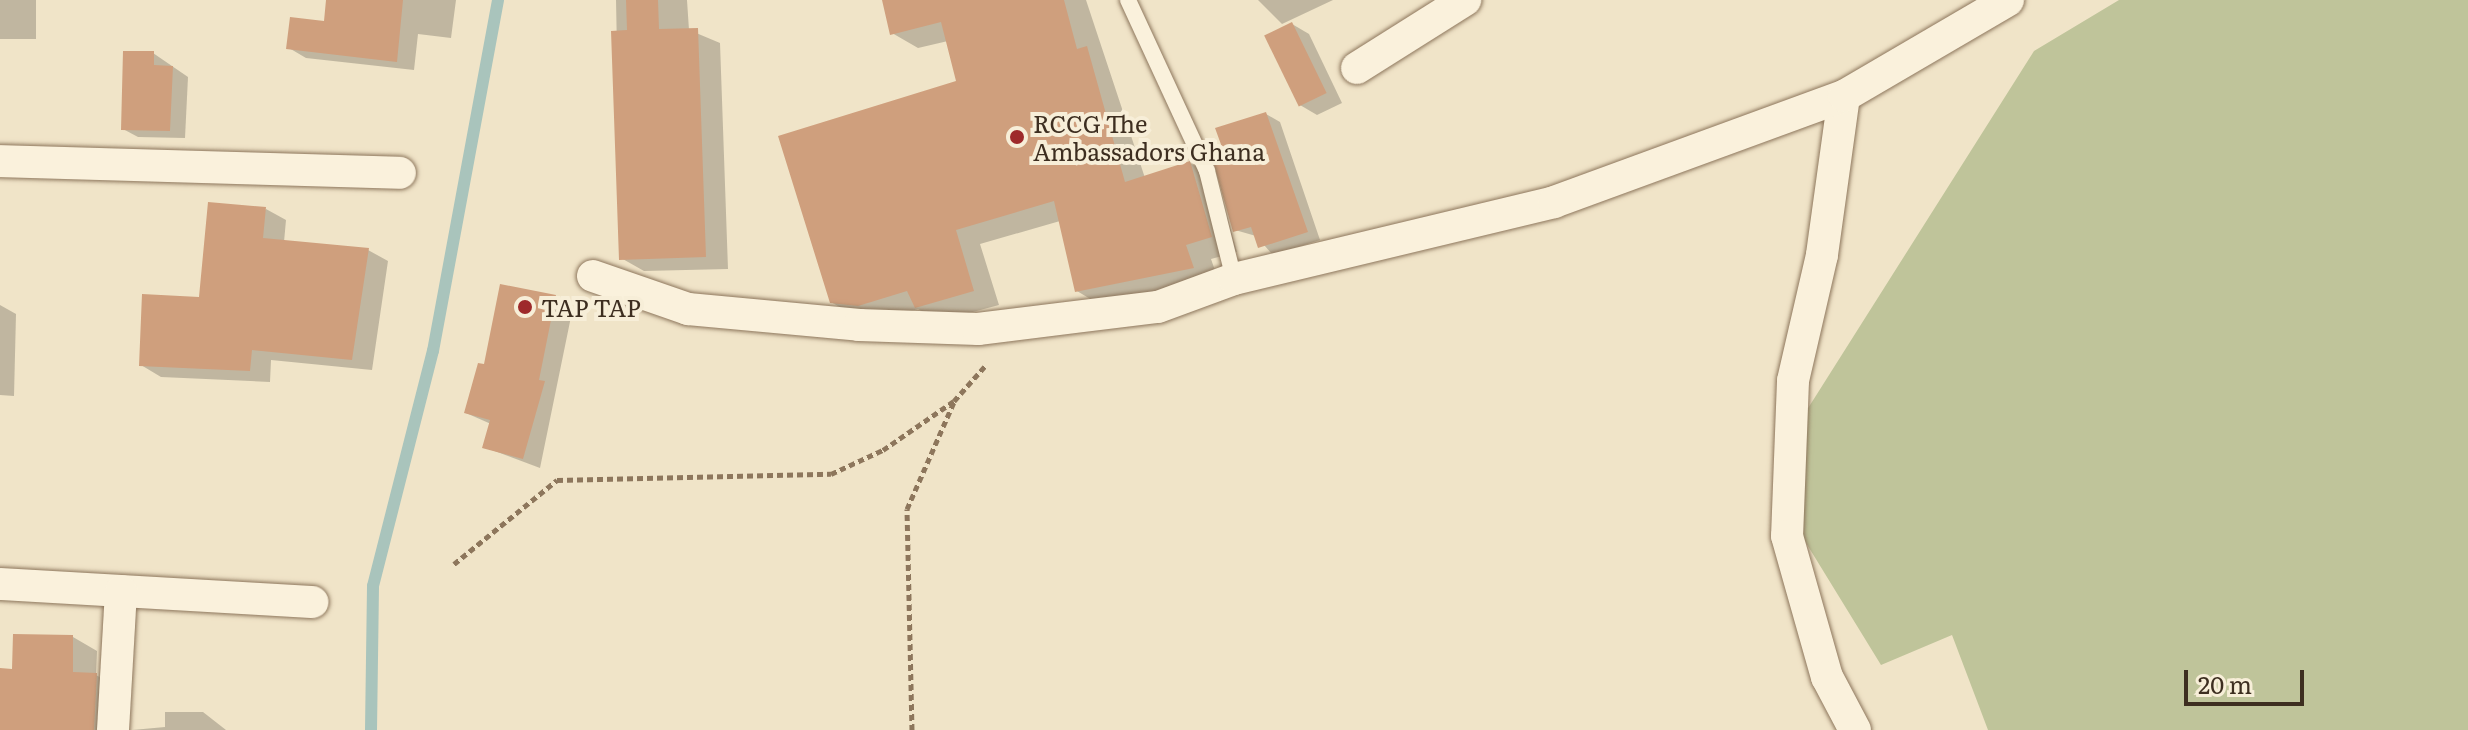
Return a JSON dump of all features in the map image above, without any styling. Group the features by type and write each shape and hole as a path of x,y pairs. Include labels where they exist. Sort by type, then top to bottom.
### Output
{"street":[{"path":"1357,68 1465,0"},
{"path":"593,276 688,309 770,318 1020,326 1094,310 1158,307 1234,279 1554,202 1844,96 2008,0"},
{"path":"1844,96 1822,255 1793,381 1787,536 1827,677 1855,730"},
{"path":"0,161 400,173"},
{"path":"0,584 312,602"},
{"path":"113,730 121,591"}],"lane":[{"path":"1128,0 1207,171 1234,279"}],"path":[{"path":"454,564 557,480 831,474 883,450 954,401 1020,326"},
{"path":"912,730 907,509 954,401"}],"green space":[{"path":"2119,0 2468,0 2468,730 1988,730 1952,635 1881,665 1803,538 1805,413 2034,51"}],"building":[{"path":"326,0 403,0 397,62 286,49 290,17 324,21"},
{"path":"626,0 658,0 659,29 698,28 706,257 619,260 611,31 627,30"},
{"path":"882,0 1064,0 1077,49 1087,46 1125,182 1190,161 1212,237 1186,245 1194,268 1075,292 1054,201 956,230 974,291 915,308 907,291 858,306 830,303 778,136 956,81 941,22 890,35"},
{"path":"1292,22 1327,93 1299,107 1264,36"},
{"path":"123,51 154,51 154,65 173,66 170,131 121,130"},
{"path":"1266,112 1308,232 1258,248 1251,227 1233,232 1211,154 1223,150 1215,128"},
{"path":"208,202 266,207 263,238 369,248 352,360 252,350 250,371 139,366 142,294 199,297"},
{"path":"500,284 556,295 539,380 545,381 523,459 482,448 490,420 464,413 478,363 484,364"},
{"path":"13,634 73,635 73,672 97,673 94,730 0,730 0,668 12,669"}],"waterway":[{"path":"371,730 373,586 433,351 498,0"}],"place":[{"name":"RCCG The Ambassadors Ghana","path":"1017,137"},
{"name":"TAP TAP","path":"525,307"}]}
